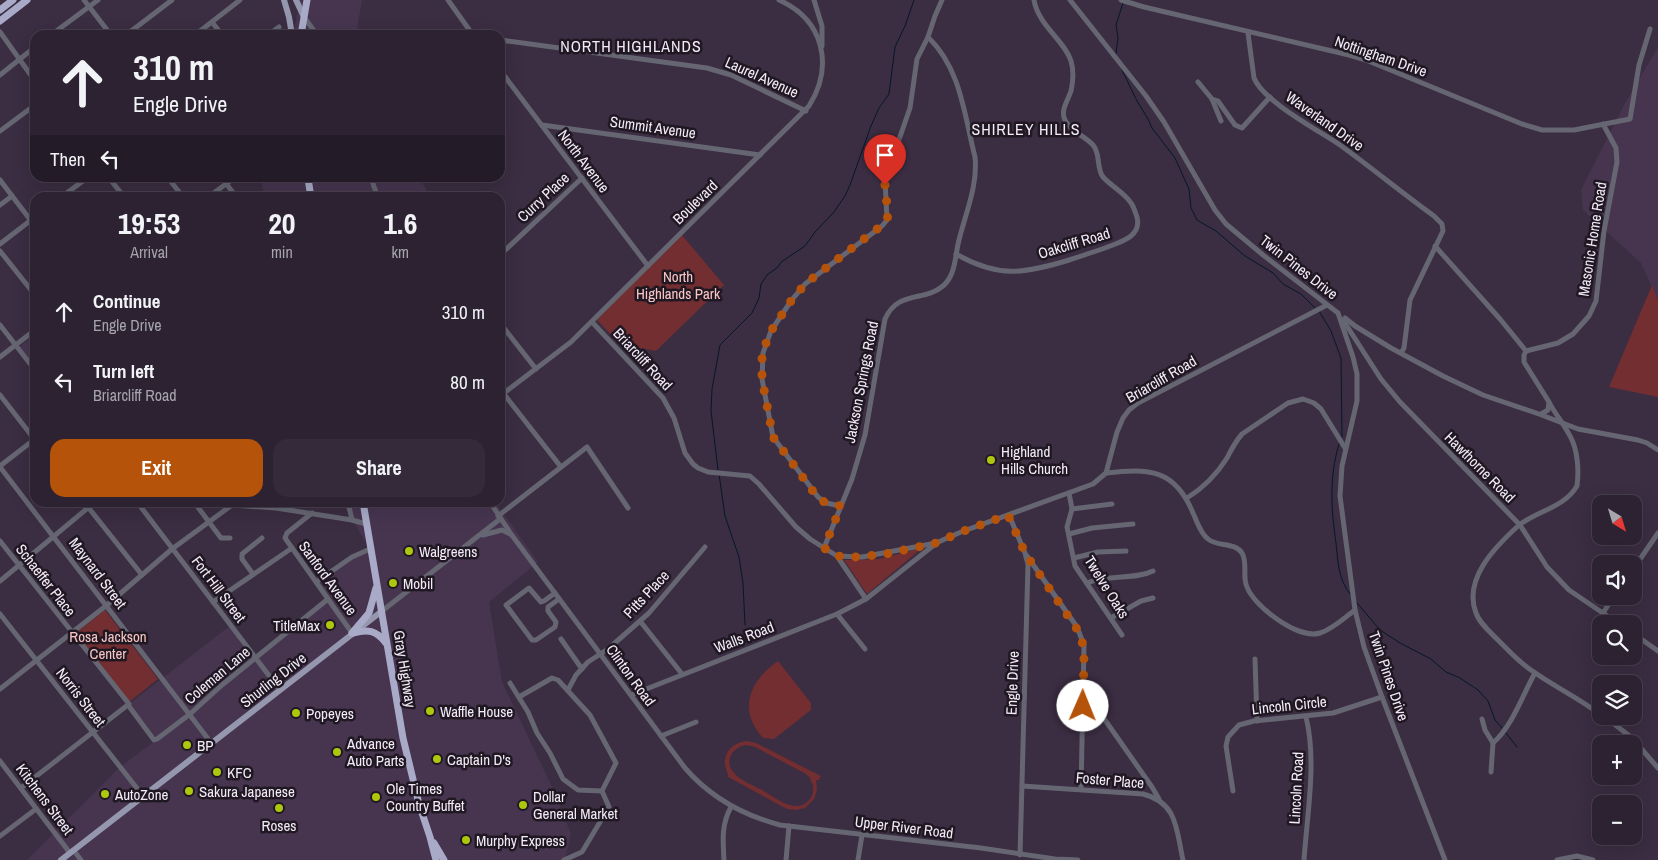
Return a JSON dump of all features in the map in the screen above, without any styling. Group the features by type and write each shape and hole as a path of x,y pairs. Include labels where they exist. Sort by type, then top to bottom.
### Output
{"highway":[{"path":"0,10 12,0"},
{"path":"0,21 25,0"},
{"path":"302,30 307,0"},
{"name":"Gray Highway","path":"364,507 403,738 419,804 436,860"},
{"path":"352,634 369,613 377,586"},
{"path":"352,634 371,630 377,633 386,643"},
{"name":"Gray Highway","path":"430,837 444,860"}],"main road":[{"path":"12,0 17,8"},
{"path":"284,0 291,30"},
{"path":"296,0 304,17"},
{"name":"Shurling Drive","path":"61,860 382,611"}],"street":[{"path":"84,0 107,30"},
{"path":"59,30 98,0"},
{"path":"133,30 172,0"},
{"path":"202,30 240,0"},
{"path":"448,0 469,30"},
{"name":"Boulevard","path":"505,390 571,342 806,111 813,101 820,83 823,65 822,46 807,20 794,8 780,0"},
{"path":"814,0 822,26 822,46"},
{"path":"841,506 826,503 818,498 773,437 762,379 762,353 771,331 805,284 882,226 887,220 885,180 910,108 917,59 928,37 942,0"},
{"name":"Oakcliff Road","path":"956,254 977,266 989,269 1001,271 1031,269 1073,259 1119,243 1131,236 1137,227 1136,213 1130,200 1102,176 1095,148 1065,120 1063,112 1073,80 1071,61 1068,54 1048,30 1034,0"},
{"name":"Twin Pines Drive","path":"1070,0 1146,96 1164,122 1215,210 1226,224 1256,250 1338,313 1357,374 1356,401 1345,448 1340,496 1355,610 1364,647 1445,860"},
{"name":"Nottingham Drive","path":"1121,0 1144,8 1366,60 1542,130 1564,131 1630,119 1640,65 1650,29"},
{"path":"304,17 314,30"},
{"path":"212,22 218,30"},
{"path":"275,30 279,27"},
{"path":"0,32 30,74"},
{"name":"Waverland Drive","path":"1248,33 1256,84 1270,97 1339,145 1442,224 1443,231 1434,246"},
{"name":"Jackson Springs Road","path":"824,548 852,479 865,435 885,319 891,308 899,302 910,297 933,292 944,285 951,275 972,194 976,166 956,79 945,57 928,37"},
{"name":"Laurel Avenue","path":"505,41 708,68 731,75 806,111"},
{"path":"0,75 30,51"},
{"name":"North Avenue","path":"505,77 648,266"},
{"path":"1198,82 1212,98 1221,121"},
{"path":"1212,98 1218,101 1235,125 1242,128 1270,97"},
{"path":"0,131 30,109"},
{"name":"Masonic Home Road","path":"1526,351 1558,342 1573,334 1589,316 1596,301 1604,231 1617,162 1616,148 1603,124"},
{"name":"Summit Avenue","path":"542,125 760,155"},
{"name":"Curry Place","path":"505,250 582,178"},
{"path":"0,180 30,215"},
{"path":"69,192 82,182"},
{"path":"112,182 120,192"},
{"path":"171,182 179,192"},
{"path":"215,192 226,183 233,192"},
{"path":"0,206 12,196"},
{"path":"0,244 30,220"},
{"path":"1401,354 1404,348 1410,300 1434,246 1500,319 1526,351 1524,362 1570,435 1576,452 1577,486 1562,502 1520,524 1504,539 1484,564 1475,580 1473,595 1476,613 1480,621 1514,656 1535,673 1592,708"},
{"path":"0,251 30,289"},
{"name":"Briarcliff Road","path":"592,322 663,398 674,418 685,453 692,464 703,470 746,475 754,479 796,527 824,548 837,556 862,557 936,543 961,532 1093,484 1106,473 1122,418 1138,403 1327,305"},
{"path":"1338,313 1355,326 1401,354 1483,395 1539,414 1564,425 1638,440 1658,450"},
{"name":"Hawthorne Road","path":"1338,313 1381,379 1400,402 1520,524 1544,562 1561,581 1582,600 1606,615"},
{"path":"0,325 30,364"},
{"path":"505,329 536,369"},
{"path":"0,357 30,334"},
{"path":"0,395 30,434"},
{"path":"505,398 561,467"},
{"path":"1187,498 1202,487 1218,471 1242,434 1288,403 1298,399 1308,400 1321,409 1345,448"},
{"path":"1539,414 1546,412 1549,402"},
{"path":"0,467 30,444"},
{"name":"Shurling Drive","path":"382,611 476,538 499,517 586,447 628,508"},
{"name":"Maynard Street","path":"0,467 30,506"},
{"path":"1106,473 1135,470 1153,472 1173,482 1187,498 1205,536 1212,542 1235,548 1242,552 1247,588 1259,603 1280,622 1301,632 1317,634 1329,629 1355,610"},
{"name":"Twelve Oaks","path":"1070,493 1072,509 1067,527 1075,566 1122,635"},
{"path":"1072,509 1112,504"},
{"name":"Maynard Street","path":"31,507 212,744"},
{"name":"Fort Hill Street","path":"141,507 280,690"},
{"path":"198,507 221,538 230,538"},
{"path":"0,689 107,605 172,549 229,507"},
{"path":"265,507 312,513 366,524"},
{"path":"349,507 352,520"},
{"name":"Clinton Road","path":"493,507 559,599 699,784 731,807"},
{"path":"0,581 88,508 142,575"},
{"name":"Sanford Avenue","path":"312,513 285,536 286,541 352,634"},
{"name":"Engle Drive","path":"1008,515 1028,564 1020,855"},
{"path":"1069,534 1092,528 1133,524"},
{"path":"476,538 502,530 511,534"},
{"path":"1642,556 1658,533"},
{"path":"253,574 242,558 242,554 262,538"},
{"name":"Schaeffer Place","path":"0,542 128,705"},
{"name":"Walls Road","path":"631,695 836,614 866,600 936,543"},
{"name":"Pitts Place","path":"568,690 588,662 601,655 649,613 705,546"},
{"path":"213,602 292,548"},
{"path":"316,582 352,557 370,549"},
{"path":"1074,558 1098,552 1126,551"},
{"path":"1025,553 1081,635 1084,653 1081,789"},
{"path":"837,556 866,600"},
{"path":"1087,583 1102,578 1144,574 1153,571"},
{"path":"529,588 541,602 556,625 534,641 506,604 529,588"},
{"path":"541,602 544,602 555,593"},
{"path":"1111,618 1141,601 1153,598"},
{"name":"Coleman Lane","path":"128,705 154,740 190,714 215,690 328,599"},
{"path":"548,611 548,607 559,599"},
{"path":"1603,613 1608,605"},
{"name":"Norris Street","path":"0,614 143,796"},
{"path":"836,614 865,650"},
{"path":"640,621 682,674"},
{"path":"561,639 582,669"},
{"path":"1642,640 1658,651"},
{"path":"1256,659 1257,721"},
{"path":"1493,742 1499,737 1508,723 1535,673"},
{"path":"0,678 5,685"},
{"path":"519,697 552,678 558,680 568,690 590,715 616,763 602,791"},
{"path":"510,683 528,712 537,733 556,763 563,779 578,790 602,791"},
{"path":"1084,689 1152,786 1159,799"},
{"name":"Lincoln Circle","path":"1234,791 1226,754 1226,741 1231,732 1239,725 1257,721 1306,717 1344,710 1382,696"},
{"path":"21,788 128,705"},
{"name":"Lincoln Road","path":"1304,860 1310,773 1310,733 1306,717"},
{"path":"1482,719 1485,730 1493,742 1491,772"},
{"path":"661,736 696,722"},
{"path":"1615,725 1632,738 1658,768"},
{"name":"Kitchens Street","path":"0,761 36,809 81,860"},
{"path":"0,772 6,768"},
{"name":"Foster Place","path":"1022,786 1143,794 1159,799 1169,809 1174,819 1183,860"},
{"path":"564,860 582,852 609,807 602,791"},
{"path":"724,860 722,831 731,807"},
{"name":"Upper River Road","path":"731,807 760,820 789,826 981,848 1055,860 1078,860"},
{"path":"0,836 36,809"},
{"path":"786,860 789,826"},
{"path":"858,860 862,835"},
{"path":"1557,860 1577,856 1593,860"}],"shaded area":[{"path":"300,0 362,0 357,30 294,30"},
{"path":"1658,47 1658,300 1641,263 1583,210 1581,190 1625,103"},
{"path":"262,182 422,182 428,192 263,192"},
{"path":"30,339 30,359 20,346"},
{"path":"344,507 499,507 538,562 489,602 502,682 553,789 571,834 565,860 27,860 120,767 156,740 129,704 231,625 256,657 328,599 316,582 352,557 370,549"}],"green space":[{"name":"North Highlands Park","path":"681,234 724,285 656,351 640,348 629,351 597,320"},
{"path":"1652,285 1658,300 1658,397 1609,387"},
{"path":"922,548 867,594 844,560 879,559"},
{"name":"Rosa Jackson Center","path":"105,610 158,679 129,702 75,634"},
{"path":"778,661 811,703 811,710 774,739 763,738 750,717 750,696 760,677"},
{"path":"742,742 756,743 821,776 819,780 816,780 817,790 814,799 805,808 787,809 728,777 725,765 726,755 734,745","holes":["741,746 755,747 806,774 810,778 813,790 811,797 806,803 801,806 789,805 739,778 734,773 729,764 731,755"]}],"waterway":[{"path":"718,470 711,411 712,389 720,345 752,313 759,298 761,284 767,275 778,267 781,262 805,246 845,196 871,126 879,108 889,94 895,47 914,0"},
{"path":"1116,54 1118,38 1116,25 1123,3"},
{"path":"1122,70 1152,128 1175,158 1189,189 1191,208 1197,220 1216,231 1245,256 1273,273 1283,284 1301,294 1315,308"},
{"path":"1319,311 1331,331 1341,358 1342,437"},
{"path":"1339,444 1332,481 1333,518 1339,570 1350,594"},
{"path":"719,474 725,516 739,557 743,583 745,625"},
{"path":"1357,603 1380,630 1431,659 1446,672 1460,678 1478,690 1488,701 1495,720 1502,728"},
{"path":"1506,733 1517,747"}],"place":[{"name":"Highland Hills Church","path":"991,460"},
{"name":"Walgreens","path":"409,551"},
{"name":"Mobil","path":"393,583"},
{"name":"TitleMax","path":"330,625"},
{"name":"Waffle House","path":"430,711"},
{"name":"Popeyes","path":"296,713"},
{"name":"BP","path":"187,745"},
{"name":"Advance Auto Parts","path":"337,752"},
{"name":"Captain D's","path":"437,759"},
{"name":"KFC","path":"217,772"},
{"name":"Sakura Japanese","path":"189,791"},
{"name":"AutoZone","path":"105,794"},
{"name":"Ole Times Country Buffet","path":"376,797"},
{"name":"Dollar General Market","path":"523,805"},
{"name":"Roses","path":"279,808"},
{"name":"Murphy Express","path":"466,840"}],"district":[{"name":"NORTH HIGHLANDS","path":"631,46"},
{"name":"SHIRLEY HILLS","path":"1026,129"}],"route":[{"path":"885,185 888,216 885,223 805,284 791,301 767,339 762,353 761,370 773,437 818,498 826,503 841,506 824,548 837,556 862,557 936,543 1008,515 1025,553 1062,604 1081,635 1084,646 1083,706"}]}
